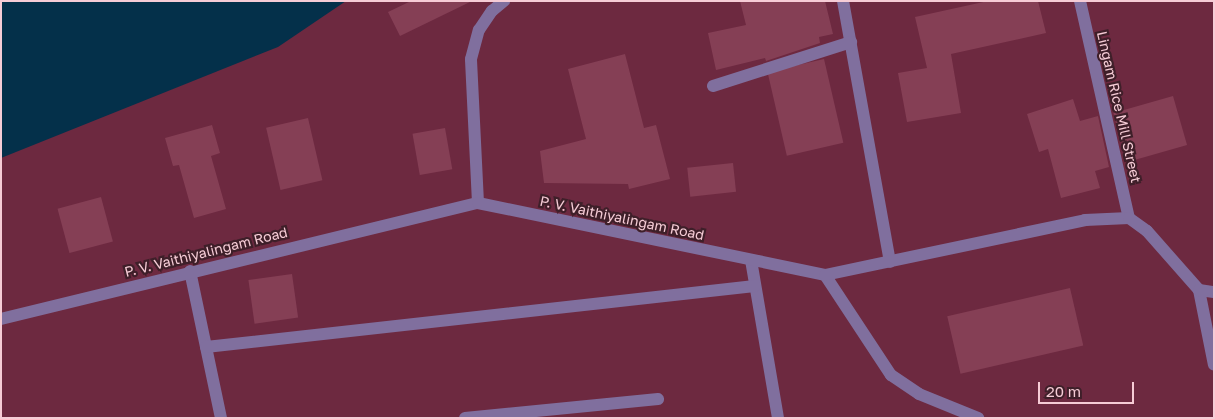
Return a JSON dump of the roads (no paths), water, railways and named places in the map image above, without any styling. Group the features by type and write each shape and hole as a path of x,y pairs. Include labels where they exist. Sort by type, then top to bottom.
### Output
{"street":[{"path":"478,203 471,59 479,30 492,10 504,1"},
{"path":"843,1 890,262"},
{"name":"Lingam Rice Mill Street","path":"1080,1 1128,218"},
{"path":"713,86 851,42"},
{"name":"P. V. Vaithiyalingam Road","path":"1,319 190,271 478,203 825,275 1085,220 1128,218"},
{"path":"1128,218 1147,231 1199,290 1214,365"},
{"path":"751,260 778,418"},
{"path":"190,271 221,418"},
{"path":"825,275 891,375 919,394 978,418"},
{"path":"206,347 755,286"},
{"path":"1199,290 1214,292"},
{"path":"465,418 658,399"}],"water":[{"path":"1,1 346,1 278,47 1,158"}]}
